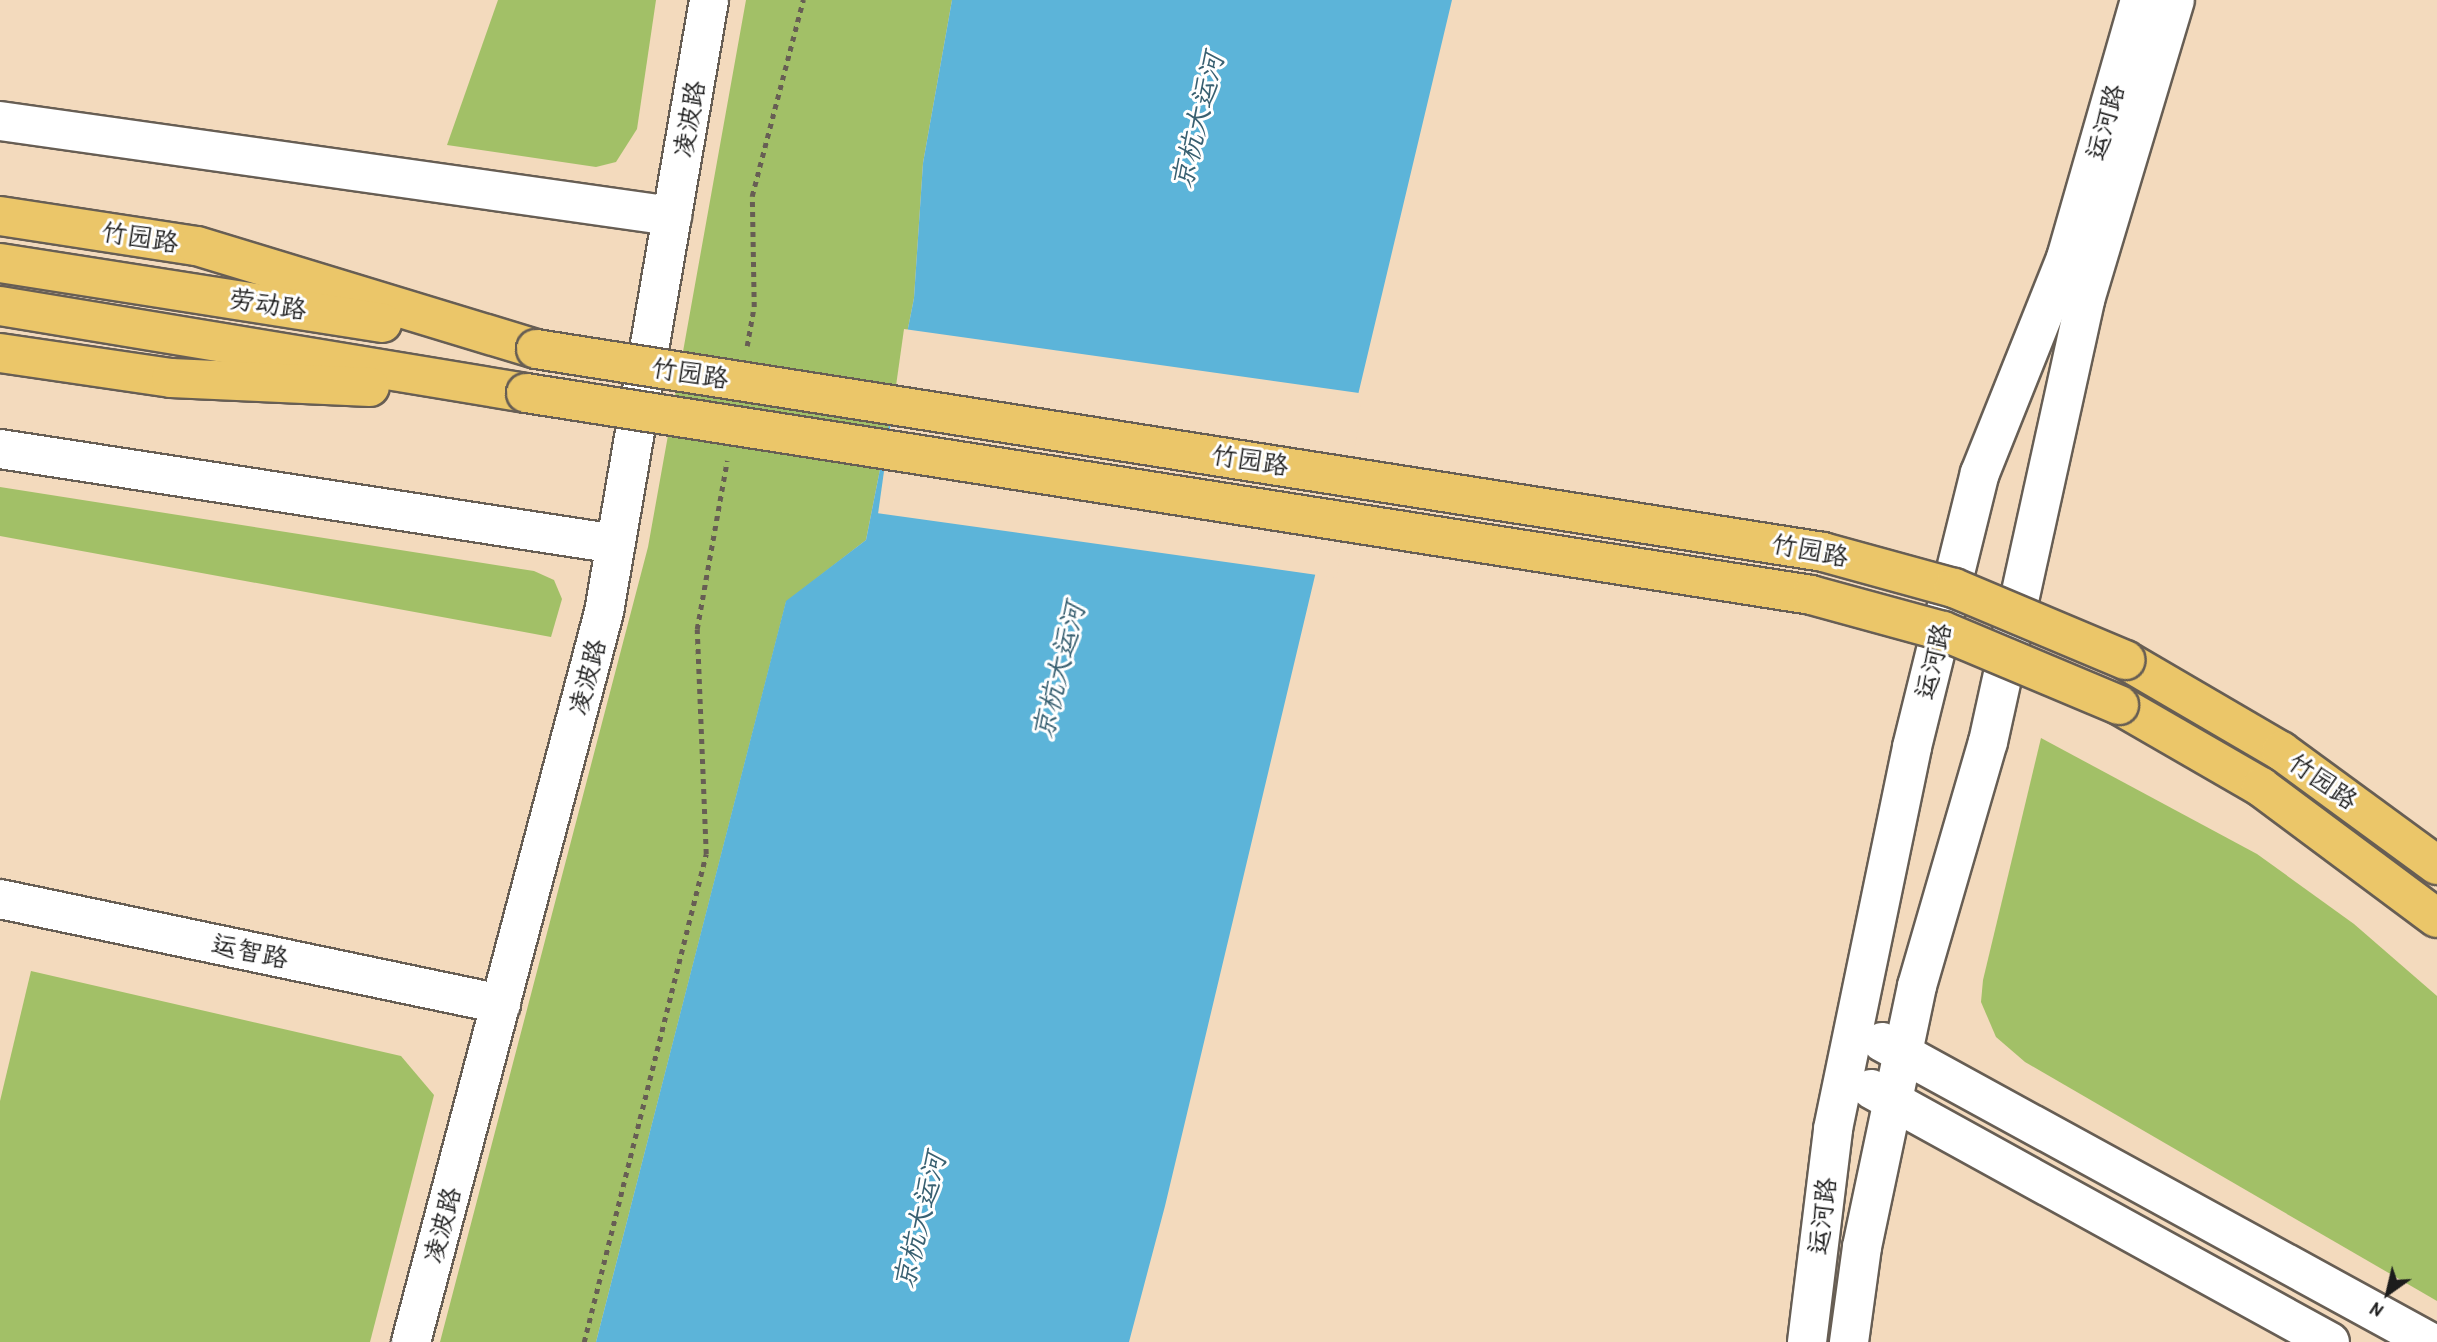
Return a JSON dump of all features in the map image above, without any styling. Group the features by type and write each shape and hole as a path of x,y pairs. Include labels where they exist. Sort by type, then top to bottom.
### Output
{"main road":[{"name":"竹园路","path":"0,216 197,246 537,349 1823,552 1954,587 2125,660 2281,751 2437,865"},
{"name":"劳动路","path":"0,263 537,349"},
{"name":"劳动路","path":"0,306 526,393"},
{"name":"竹园路","path":"0,353 171,378 526,393 1811,595 1943,631 2119,705 2261,787 2437,918"}],"street":[{"name":"凌波路","path":"411,1342 604,612 709,0"},
{"name":"运河路","path":"1807,1342 1844,1074 1912,747 1980,473 2066,258 2140,0"},
{"name":"运河路","path":"1849,1342 1903,1053 1991,728 2085,300 2175,0"},
{"path":"0,121 672,216"},
{"path":"0,449 616,544"},
{"name":"运智路","path":"0,899 501,1004"},
{"path":"1854,1027 2430,1342"},
{"path":"1844,1074 2330,1342"}],"path":[{"path":"744,361 754,307 752,196 803,0"},
{"path":"584,1342 706,854 697,629 728,455"}],"green space":[{"path":"498,0 656,0 637,129 616,162 596,167 447,145"},
{"path":"746,0 952,0 923,163 914,298 866,540 786,602 596,1342 440,1342 648,547"},
{"path":"0,487 534,571 554,580 562,599 551,637 0,536"},
{"path":"2041,738 2257,854 2354,924 2437,996 2437,1301 2025,1062 1996,1037 1981,1002 1983,980"},
{"path":"31,971 401,1056 434,1095 370,1342 0,1342 0,1101"}],"water":[{"name":"京杭大运河","path":"952,0 1452,0 1165,1206 1129,1342 596,1342 786,601 866,540 914,298 923,163"}],"pier":[{"path":"904,329 1362,393 1337,578 878,513"}]}
